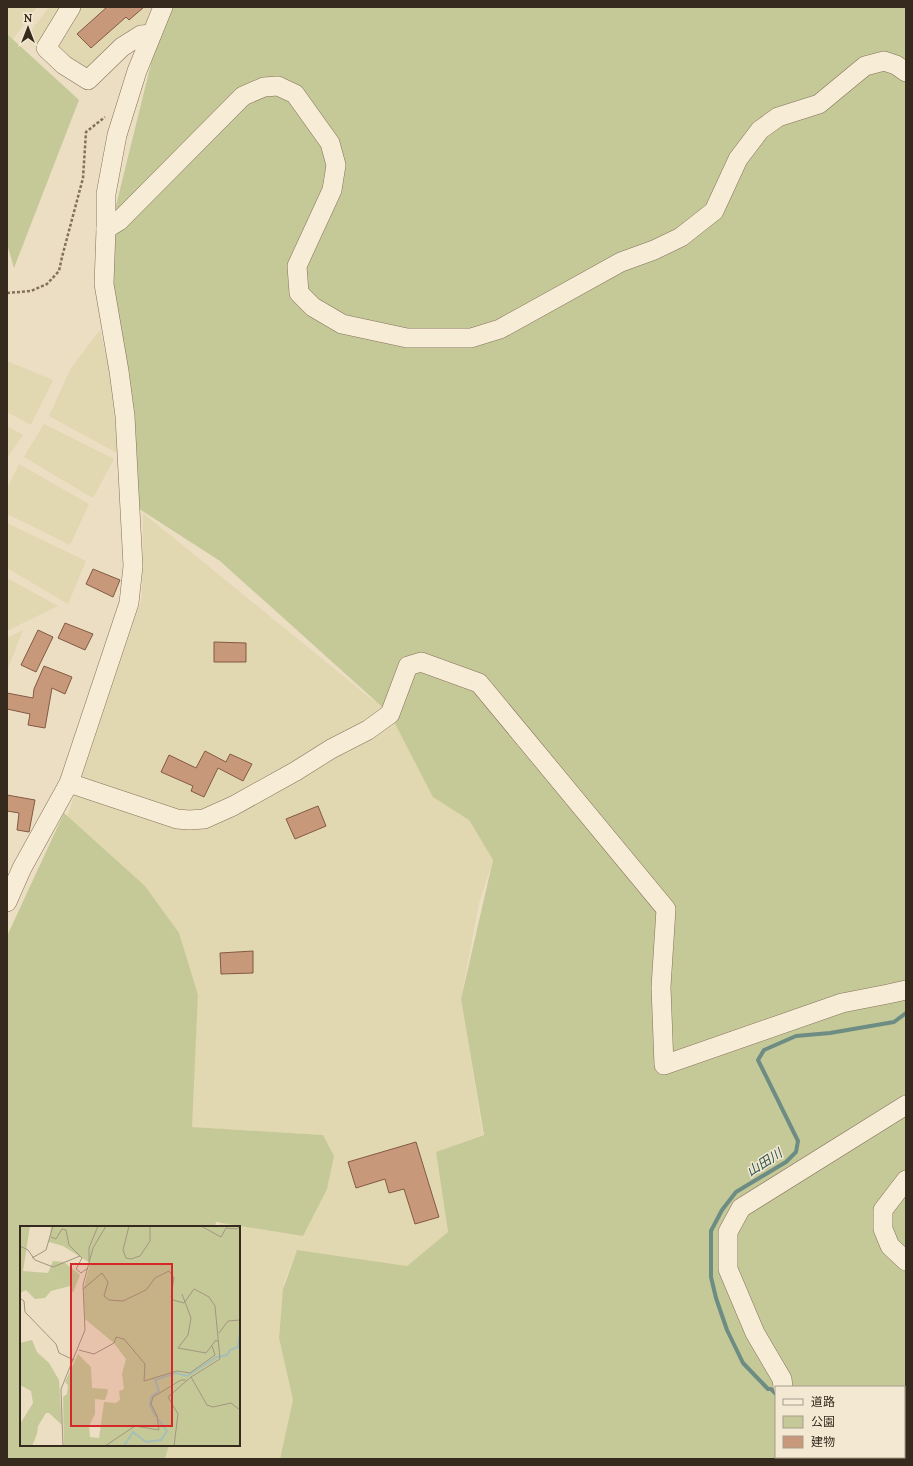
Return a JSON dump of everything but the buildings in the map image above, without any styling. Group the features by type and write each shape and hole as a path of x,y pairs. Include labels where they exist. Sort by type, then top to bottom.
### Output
{"street":[{"path":"71,7 46,48 64,65 88,80 122,47 142,35 152,34"},
{"path":"7,902 15,865 69,783 129,603 133,566 125,416 104,284 106,194 117,135 137,71 163,7"},
{"path":"106,229 119,221 243,96 264,87 278,86 295,94 330,143 336,165 332,190 297,266 299,293 313,307 342,324 407,338 471,338 500,329 621,262 654,250 681,237 714,211 738,159 760,130 778,117 819,104 865,66 884,61 896,65 906,72"},
{"path":"69,783 177,819 204,819 233,806 296,771 331,749 368,730 390,714 408,666 421,662 479,683 666,909 661,987 664,1065 842,1003 906,990"},
{"path":"783,1386 782,1379 755,1333 728,1269 728,1232 741,1208 906,1104"},
{"path":"906,1180 882,1210 882,1230 890,1246 906,1261"}],"path":[{"path":"7,293 31,291 47,284 59,271 83,178 86,132 108,116"}],"shaded area":[{"path":"7,7 37,7 13,39 7,34"},
{"path":"49,7 159,7 152,34 88,80 25,39"},
{"path":"100,330 114,388 117,453 49,416 71,368"},
{"path":"7,361 53,380 31,425 7,412"},
{"path":"44,424 114,459 93,498 24,457"},
{"path":"7,426 23,435 7,458"},
{"path":"19,464 89,504 70,545 7,514 7,488"},
{"path":"143,513 369,697 399,716 467,817 493,860 479,903 461,999 483,1135 436,1152 448,1232 407,1266 297,1250 284,1282 279,1338 293,1400 280,1459 165,1459 169,1446 240,1446 240,1226 219,1226 220,1221 323,1135 191,1127 198,995 67,817 142,598"},
{"path":"7,523 86,561 68,604 7,568"},
{"path":"7,578 58,606 9,630 7,629"},
{"path":"23,630 7,671 7,638"}],"green space":[{"path":"165,7 906,7 906,1459 280,1459 293,1400 279,1338 283,1289 297,1250 407,1266 448,1232 436,1152 484,1135 461,999 493,860 469,820 433,797 390,714 220,561 130,503 106,246"},
{"path":"7,34 79,100 14,268 7,244"},
{"path":"64,813 145,886 179,933 198,995 192,1127 323,1135 334,1156 327,1189 303,1236 216,1222 215,1226 20,1226 20,1446 169,1446 165,1459 7,1459 7,936"}],"waterway":[{"name":"山田川","path":"775,1393 771,1389 768,1389 743,1363 727,1330 716,1298 711,1277 711,1231 722,1210 736,1192 786,1162 796,1152 798,1141 758,1060 764,1050 796,1036 830,1033 894,1022 906,1013"}]}
